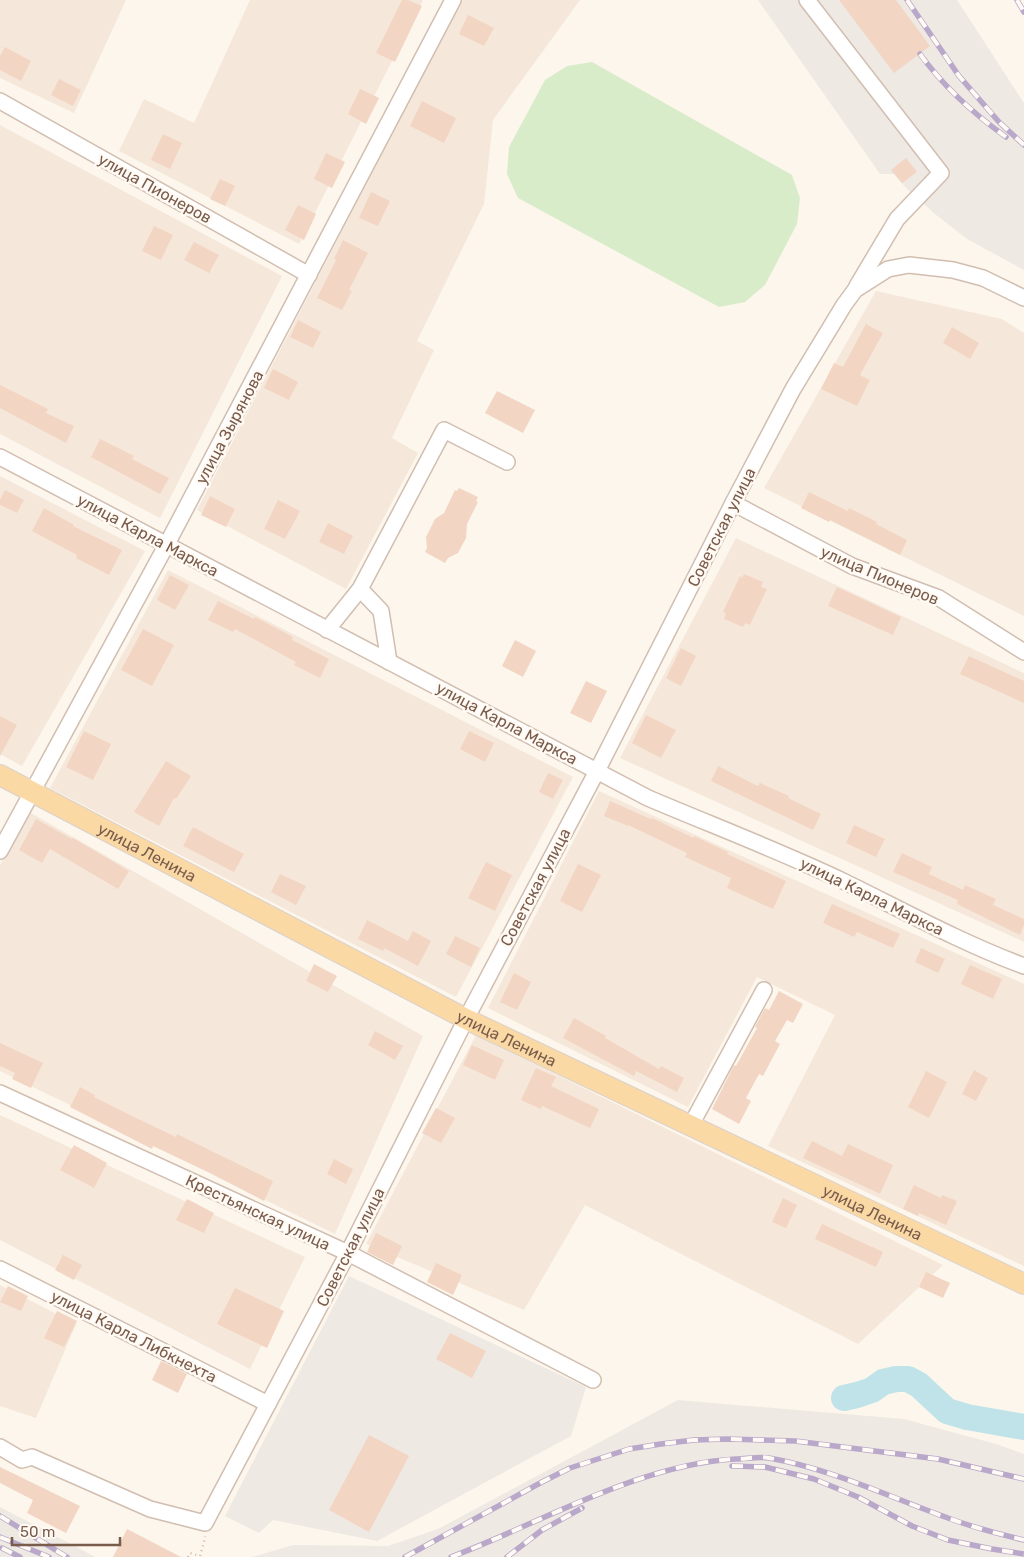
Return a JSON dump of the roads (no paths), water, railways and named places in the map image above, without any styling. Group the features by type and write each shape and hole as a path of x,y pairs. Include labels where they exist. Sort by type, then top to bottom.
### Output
{"main road":[{"name":"улица Ленина","path":"0,775 466,1019 1024,1284"}],"street":[{"name":"улица Зырянова","path":"0,851 167,544 453,0"},
{"path":"807,0 941,173 897,218 855,290"},
{"name":"улица Пионеров","path":"0,102 309,275"},
{"name":"Советская улица","path":"0,1447 22,1460 32,1457 150,1509 205,1523 348,1253 466,1019 597,770 733,503 793,389 832,323 855,290 888,269 909,265 952,270 983,278 1024,298"},
{"path":"327,630 360,589 444,430 508,462"},
{"name":"улица Карла Маркса","path":"0,457 648,798 779,852 931,926 1024,966"},
{"name":"улица Пионеров","path":"733,503 852,566 939,598 1024,652"},
{"path":"360,589 380,611 389,662"},
{"path":"691,1125 764,990"},
{"name":"Крестьянская улица","path":"0,1093 348,1253 593,1380"},
{"name":"улица Карла Либкнехта","path":"0,1269 268,1404"}],"waterway":[{"path":"844,1398 872,1390 883,1382 908,1379 919,1385 947,1411 967,1417 1024,1427"}],"railway":[{"path":"907,0 959,76 999,122 1024,145"},
{"path":"1017,0 1024,12"},
{"path":"920,54 960,99 1006,137"},
{"path":"405,1557 570,1468 629,1449 661,1444 727,1439 795,1441 938,1459 1024,1479"},
{"path":"451,1557 627,1483 700,1463 757,1457 792,1463 838,1476 957,1521 1024,1540"},
{"path":"732,1466 765,1467 814,1479 858,1497 912,1526 948,1540 1024,1554"},
{"path":"507,1557 542,1530 582,1508"},
{"path":"0,1516 67,1557"},
{"path":"0,1537 49,1557"},
{"path":"2,1548 20,1557"}]}
